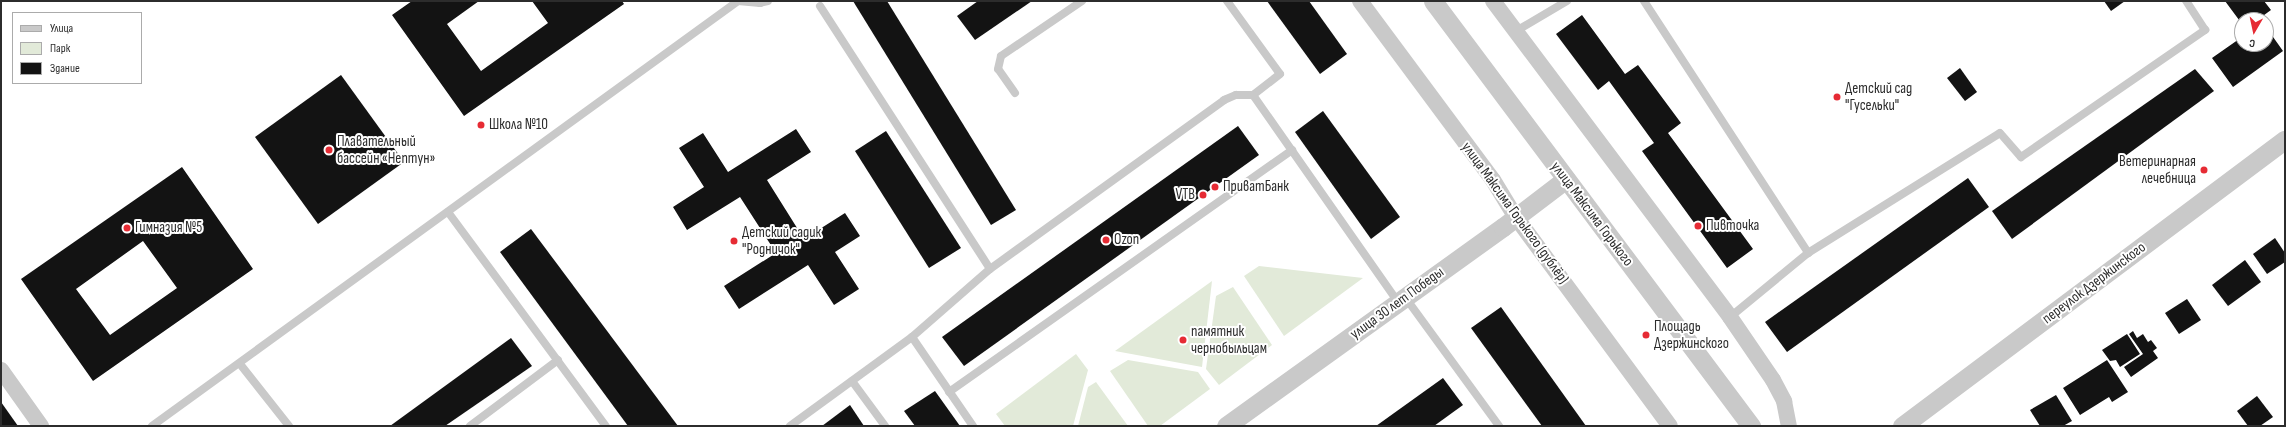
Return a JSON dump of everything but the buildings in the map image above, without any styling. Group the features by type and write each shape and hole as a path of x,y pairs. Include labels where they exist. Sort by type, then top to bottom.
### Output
{"street":[{"name":"улица Максима Горького (дублёр)","path":"1360,1 1493,180 1515,216 1670,426"},
{"name":"улица Максима Горького","path":"1433,1 1751,426"},
{"path":"1493,1 1730,316 1773,380 1784,401 1789,426"},
{"name":"переулок Дзержинского","path":"1902,426 2285,140"},
{"name":"улица 30 лет Победы","path":"1226,426 1566,178"},
{"path":"1,370 41,426"}],"lane":[{"path":"152,426 240,364 738,1 760,3 768,1"},
{"path":"1015,94 998,69 1001,56 1082,1"},
{"path":"790,426 912,337 990,269 1224,100 1236,94 1253,95 1280,74 1227,1"},
{"path":"1516,31 1567,1"},
{"path":"1644,1 1808,253"},
{"path":"1730,316 1808,253 2000,133 2021,157 2205,30 2186,1"},
{"path":"820,6 990,269"},
{"path":"1253,95 1401,299 1499,426"},
{"path":"949,392 1292,150"},
{"path":"448,212 606,426"},
{"path":"912,337 973,426"},
{"path":"470,426 558,360"},
{"path":"240,364 289,426"},
{"path":"852,381 884,426"}],"green space":[{"path":"1259,266 1363,278 1284,336 1244,276"},
{"path":"1212,281 1202,367 1115,351"},
{"path":"1233,287 1272,345 1219,385 1206,369 1216,296"},
{"path":"1076,354 1088,370 1073,426 1005,426 996,414"},
{"path":"1128,360 1198,372 1210,389 1160,426 1148,426 1110,371"},
{"path":"1096,382 1128,426 1078,426 1088,387"}],"place":[{"name":"Детский сад \"Гусельки\"","path":"1837,97"},
{"name":"Школа №10","path":"481,125"},
{"name":"Плавательный бассейн «Нептун»","path":"329,150"},
{"name":"Ветеринарная лечебница","path":"2204,170"},
{"name":"ПриватБанк","path":"1215,187"},
{"name":"VTB","path":"1203,195"},
{"name":"Пивточка","path":"1698,226"},
{"name":"Гимназия №5","path":"127,228"},
{"name":"Ozon","path":"1106,240"},
{"name":"Детский садик \"Родничок\"","path":"734,241"},
{"name":"Площадь Дзержинского","path":"1646,335"},
{"name":"памятник чернобыльцам","path":"1183,340"}]}
